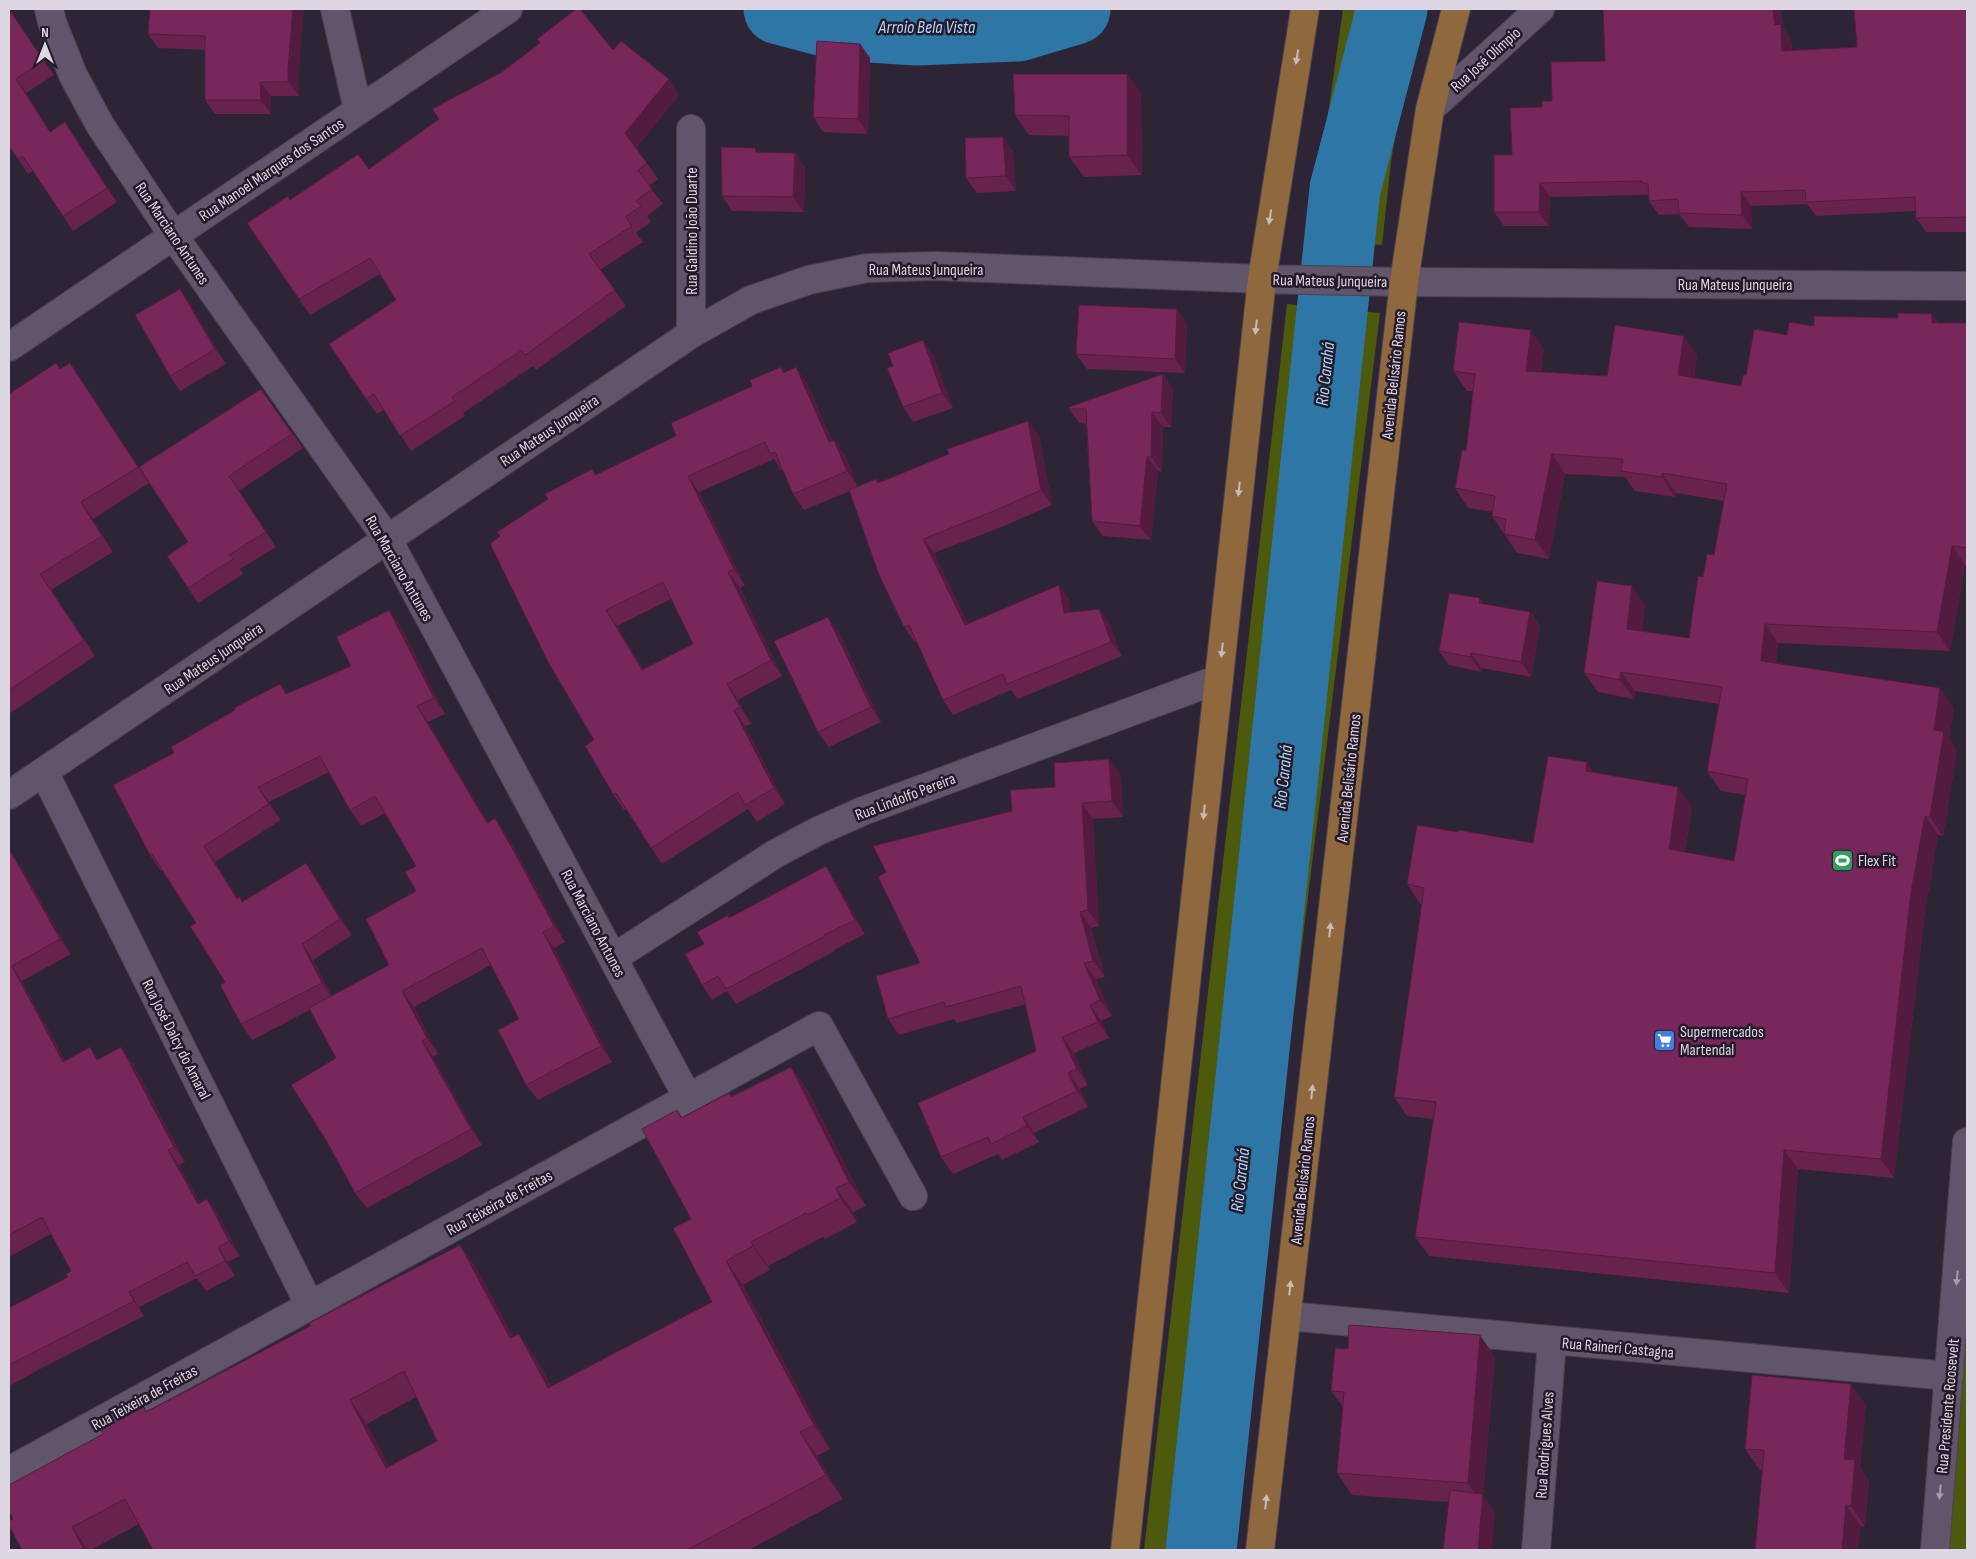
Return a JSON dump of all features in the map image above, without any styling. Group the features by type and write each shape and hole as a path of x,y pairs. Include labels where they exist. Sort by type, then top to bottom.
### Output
{"main road":[{"path":"1125,1550 1262,279 1305,9"},
{"name":"Avenida Belisário Ramos","path":"1260,1550 1404,282 1430,109 1456,9"}],"street":[{"name":"Rua Marciano Antunes","path":"49,9 52,22 74,75 100,125 174,235 388,540 688,1098"},
{"path":"335,9 358,110"},
{"name":"Rua Manoel Marques dos Santos","path":"9,347 508,9"},
{"name":"Rua José Olímpio","path":"1430,109 1540,9"},
{"name":"Rua Galdino João Duarte","path":"691,129 691,334"},
{"name":"Rua Mateus Junqueira","path":"9,795 691,334 751,300 809,280 867,268 935,266 1262,279 1404,282 1967,286"},
{"name":"Rua Lindolfo Pereira","path":"613,958 775,854 818,831 863,811 1219,679"},
{"name":"Rua José Dalcy do Amaral","path":"44,772 310,1306"},
{"name":"Rua Teixeira de Freitas","path":"9,1471 819,1026 914,1196"},
{"name":"Rua Presidente Roosevelt","path":"1935,1550 1967,1142"},
{"name":"Rua Raineri Castagna","path":"1287,1316 1949,1376"},
{"name":"Rua Rodrigues Alves","path":"1536,1550 1552,1341"}],"green space":[{"path":"1343,9 1422,9 1405,79 1391,162 1382,245 1310,240"},
{"path":"1287,304 1380,313 1274,1172 1232,1550 1144,1550"},
{"path":"1967,1191 1967,1550 1935,1550"}],"building":[{"path":"9,9 43,60 16,79 50,132 65,122 107,188 63,216 23,156 18,159 9,146"},
{"path":"150,9 293,9 288,82 260,82 261,100 205,100 205,36 148,34"},
{"path":"576,9 580,9 613,50 621,41 669,79 625,133 647,163 638,170 652,189 636,201 641,206 625,217 632,226 589,254 615,290 525,355 522,350 452,397 455,401 400,436 374,394 366,399 329,344 396,300 370,258 299,299 247,223 288,196 290,200 358,154 369,169 439,119 432,109 502,72 540,43 537,39"},
{"path":"1603,9 1773,9 1775,25 1781,24 1782,51 1857,47 1854,9 1967,9 1967,217 1916,218 1915,197 1806,202 1805,190 1741,192 1742,215 1679,213 1678,199 1649,201 1648,183 1642,183 1642,181 1540,183 1539,212 1494,212 1494,155 1512,155 1510,108 1542,107 1542,101 1552,101 1551,62 1605,61"},
{"path":"817,41 860,44 858,119 813,117"},
{"path":"1013,74 1127,74 1127,155 1069,157 1069,116 1015,115"},
{"path":"1003,137 1006,176 966,178 965,138"},
{"path":"721,147 755,148 756,152 795,153 793,197 722,196"},
{"path":"180,289 215,349 170,376 135,315"},
{"path":"1079,305 1177,309 1175,359 1076,354"},
{"path":"1898,313 1932,314 1932,323 1967,323 1967,548 1952,546 1937,632 1765,624 1761,661 1940,688 1934,730 1944,732 1930,817 1925,816 1911,892 1881,1159 1784,1150 1775,1273 1415,1237 1436,1102 1394,1097 1424,888 1407,884 1417,825 1533,843 1548,756 1587,762 1586,771 1678,787 1669,849 1734,861 1748,779 1707,771 1722,687 1621,672 1620,680 1584,673 1597,581 1632,586 1627,629 1689,638 1698,576 1703,577 1707,554 1714,555 1727,484 1662,473 1662,477 1621,471 1623,459 1552,454 1535,540 1504,534 1506,519 1492,516 1495,496 1455,488 1462,450 1466,451 1475,374 1453,371 1459,322 1531,330 1526,371 1607,376 1615,325 1684,336 1678,375 1741,386 1743,375 1746,375 1754,329 1787,335 1789,322 1814,326 1814,316 1898,318"},
{"path":"923,340 942,393 903,407 887,368 893,366 888,353"},
{"path":"56,363 60,369 70,363 138,467 81,502 102,536 40,574 84,640 9,690 9,394"},
{"path":"781,367 783,373 796,367 829,442 834,440 847,471 793,494 775,452 770,454 765,442 688,476 734,569 728,572 771,660 727,684 740,707 734,710 774,788 745,805 738,792 651,848 616,793 613,794 585,746 594,740 548,662 490,544 500,536 497,532 548,499 545,494 592,469 595,475 676,436 671,423 752,386 750,380","holes":["663,582 693,644 642,670 606,610"]},
{"path":"1163,374 1161,413 1152,412 1151,457 1147,457 1140,526 1092,521 1086,409 1069,409 1069,407"},
{"path":"261,389 292,434 229,476 266,532 229,555 233,559 188,588 167,556 188,542 139,467"},
{"path":"1028,421 1041,490 923,539 965,625 1059,585 1064,613 1099,609 1111,642 1007,684 1003,674 943,700 909,625 904,627 879,575 849,490 876,479 878,483 949,454 947,449"},
{"path":"1449,593 1480,598 1479,603 1530,612 1521,662 1471,653 1471,657 1439,651"},
{"path":"389,610 434,698 417,706 487,823 495,818 523,868 554,926 543,932 601,1046 526,1085 498,1030 519,1019 482,948 402,991 427,1038 422,1041 471,1129 355,1193 326,1140 291,1085 336,1058 309,1008 389,965 366,919 416,891 405,872 416,866 375,796 350,810 320,756 258,787 269,804 204,846 237,899 240,897 242,902 306,863 340,919 302,944 322,983 241,1024 220,985 225,982 190,926 196,923 152,854 150,855 113,785 174,753 171,747 235,710 234,708 280,684 286,694 351,666 336,637"},
{"path":"828,617 871,707 818,732 774,641"},
{"path":"1109,759 1112,801 1082,803 1088,910 1080,912 1093,961 1084,963 1100,1000 1090,1005 1098,1022 1062,1037 1077,1069 1068,1073 1077,1091 1023,1117 1027,1126 991,1144 988,1137 941,1157 918,1103 1036,1051 1021,986 946,1007 944,1002 888,1019 876,976 920,963 878,877 886,872 873,846 1012,811 1010,790 1055,787 1054,763"},
{"path":"11,852 60,939 12,966 63,1062 90,1047 97,1060 121,1047 174,1147 168,1150 198,1204 207,1199 229,1241 218,1247 225,1261 195,1276 187,1262 129,1292 134,1301 9,1365 9,1308 68,1277 66,1274 71,1271 42,1217 9,1235 9,854"},
{"path":"826,866 855,920 726,989 718,976 702,985 685,954 704,944 697,932 728,915 729,918"},
{"path":"791,1067 849,1182 836,1188 840,1198 808,1215 806,1213 751,1242 753,1246 726,1261 814,1425 800,1432 826,1475 687,1550 153,1550 125,1499 72,1527 83,1548 79,1550 22,1550 9,1526 9,1521 13,1519 9,1511 9,1485 103,1434 101,1430 144,1407 146,1412 310,1326 309,1323 460,1245 510,1338 519,1334 548,1388 712,1302 673,1228 691,1219 642,1129 677,1110 681,1118 729,1093 731,1097","holes":["404,1371 437,1441 386,1468 350,1400"]},
{"path":"1349,1325 1480,1335 1468,1483 1337,1473 1344,1392 1331,1391 1335,1348 1348,1349"},
{"path":"1752,1375 1851,1384 1844,1459 1855,1460 1851,1506 1846,1505 1842,1550 1755,1550 1764,1450 1745,1449"},
{"path":"1450,1490 1483,1494 1478,1550 1443,1550"}],"waterway":[{"name":"Arroio Bela Vista","path":"779,9 840,25 916,30 1018,26 1075,9"},
{"name":"Rio Carahá","path":"1201,1550 1345,189 1392,9"}],"place":[{"name":"Flex Fit","path":"1842,860"},
{"name":"Supermercados Martendal","path":"1664,1040"}]}
